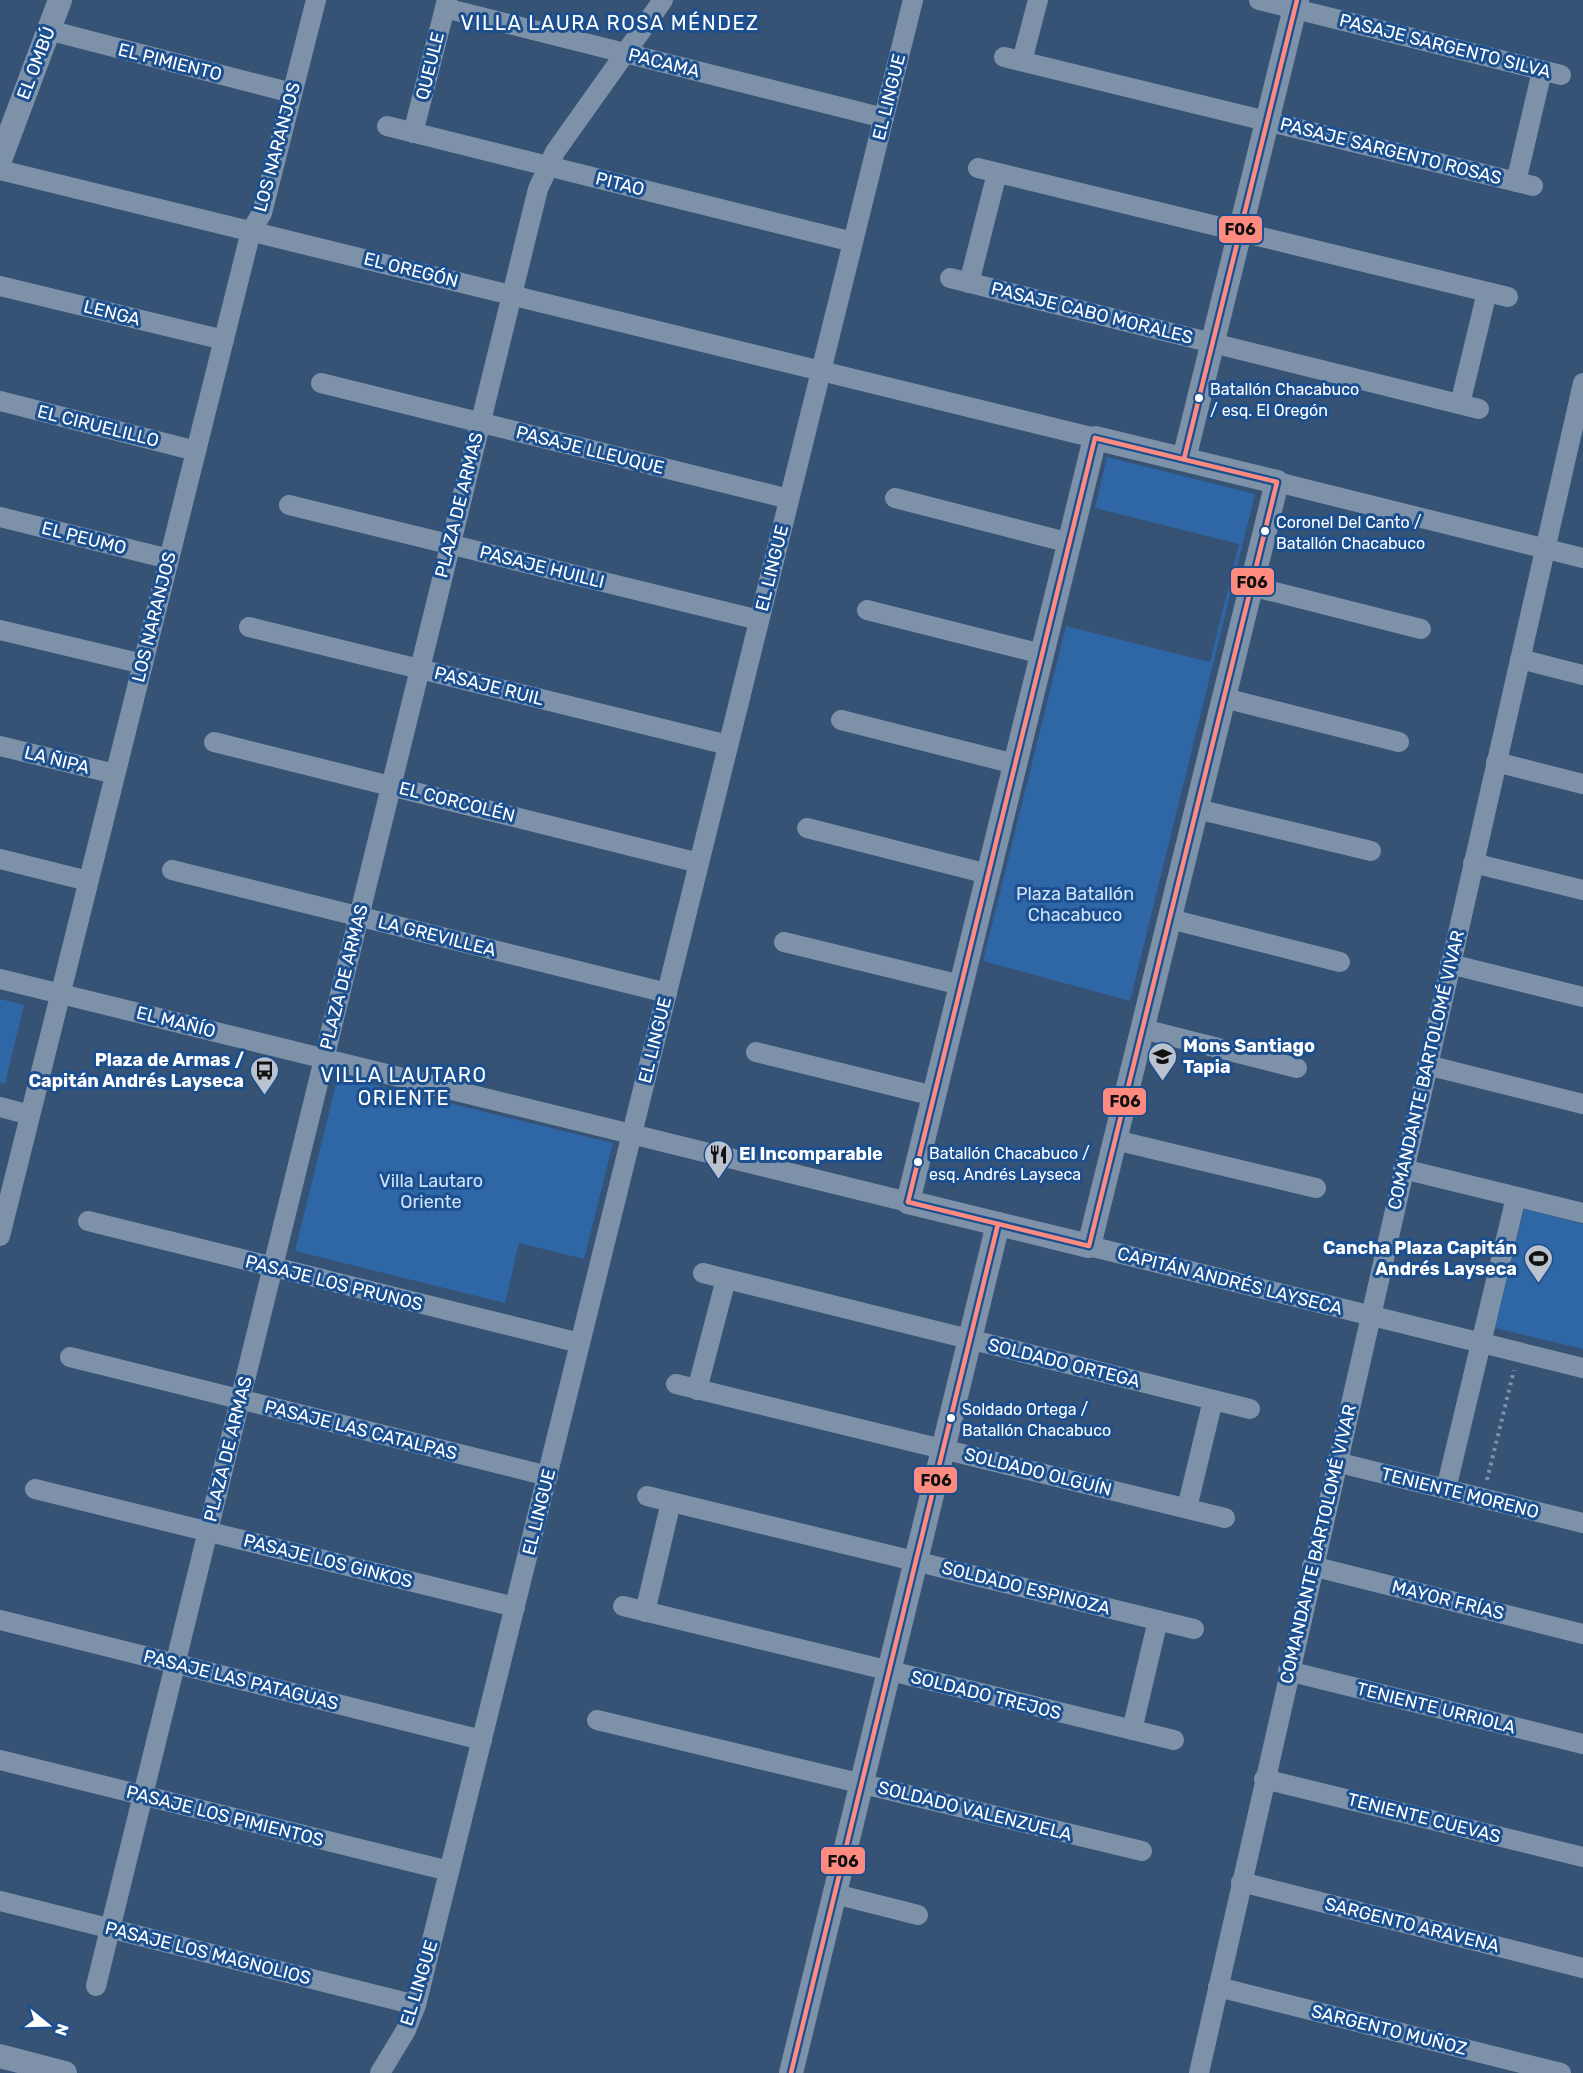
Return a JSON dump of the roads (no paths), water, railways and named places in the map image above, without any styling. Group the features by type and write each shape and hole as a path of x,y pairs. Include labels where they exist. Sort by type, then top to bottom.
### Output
{"street":[{"name":"EL OMBÚ","path":"0,160 60,0"},
{"name":"LOS NARANJOS","path":"1,1229 251,231 262,213 316,0"},
{"name":"PLAZA DE ARMAS","path":"96,1986 538,189 547,166 663,0"},
{"name":"EL LINGUE","path":"380,2073 406,2030 416,2005 913,0"},
{"name":"PASAJE SARGENTO ROSAS","path":"1038,0 1013,59 1525,184"},
{"name":"PASAJE SARGENTO SILVA","path":"1259,0 1296,4 1551,73 1525,184"},
{"name":"PACAMA","path":"446,4 625,53 884,118"},
{"name":"QUEULE","path":"413,133 446,4"},
{"path":"1184,459 1296,4"},
{"name":"EL PIMIENTO","path":"48,30 292,93"},
{"name":"PITAO","path":"387,126 853,242"},
{"path":"978,168 1508,297"},
{"name":"EL OREGÓN","path":"0,170 1095,438"},
{"name":"PASAJE CABO MORALES","path":"997,173 960,280 1469,406 1487,292"},
{"name":"LENGA","path":"0,286 224,340"},
{"name":"PASAJE LLEUQUE","path":"321,383 789,499"},
{"name":"COMANDANTE BARTOLOMÉ VIVAR","path":"1199,2073 1288,1671 1545,549 1577,437 1583,383"},
{"name":"EL CIRUELILLO","path":"0,402 196,451"},
{"path":"908,1202 1095,438 1583,558"},
{"path":"1089,1246 1277,482"},
{"path":"895,498 1070,543"},
{"name":"PASAJE HUILLI","path":"289,505 759,620"},
{"name":"EL PEUMO","path":"0,517 169,559"},
{"path":"1251,586 1421,629"},
{"path":"867,610 1042,654"},
{"name":"PASAJE RUIL","path":"249,627 728,745"},
{"path":"0,630 143,664"},
{"path":"1520,659 1583,675"},
{"path":"1224,698 1399,742"},
{"path":"841,720 1016,764"},
{"name":"EL CORCOLÉN","path":"214,742 699,863"},
{"name":"LA ÑIPA","path":"0,746 115,774"},
{"path":"1496,762 1583,784"},
{"path":"1197,809 1371,851"},
{"path":"807,828 988,874"},
{"path":"0,860 88,881"},
{"path":"1473,863 1583,890"},
{"name":"LA GREVILLEA","path":"172,870 667,993"},
{"path":"1170,919 1340,962"},
{"path":"784,942 961,985"},
{"path":"1450,964 1583,997"},
{"name":"EL MAÑÍO","path":"0,979 632,1134"},
{"path":"1143,1029 1298,1068"},
{"path":"756,1052 934,1096"},
{"path":"1427,1065 1583,1104"},
{"path":"0,1107 30,1115"},
{"name":"CAPITÁN ANDRÉS LAYSECA","path":"632,1134 1583,1368"},
{"path":"1115,1140 1316,1188"},
{"path":"1403,1169 1583,1213"},
{"path":"1446,1489 1516,1197"},
{"name":"PASAJE LOS PRUNOS","path":"88,1221 580,1343"},
{"path":"791,2073 999,1224"},
{"name":"SOLDADO ORTEGA","path":"703,1273 1250,1409"},
{"path":"698,1390 726,1279"},
{"name":"PASAJE LAS CATALPAS","path":"70,1357 548,1476"},
{"name":"SOLDADO OLGUÍN","path":"676,1384 1225,1518"},
{"path":"1187,1509 1213,1400"},
{"name":"TENIENTE MORENO","path":"1336,1462 1583,1523"},
{"name":"PASAJE LOS GINKOS","path":"35,1489 515,1607"},
{"name":"SOLDADO ESPINOZA","path":"647,1496 1194,1629"},
{"path":"645,1612 671,1502"},
{"name":"MAYOR FRÍAS","path":"1312,1566 1583,1634"},
{"name":"SOLDADO TREJOS","path":"623,1606 1174,1740"},
{"name":"PASAJE LAS PATAGUAS","path":"0,1620 482,1740"},
{"path":"1132,1730 1158,1620"},
{"name":"TENIENTE URRIOLA","path":"1288,1671 1583,1744"},
{"name":"SOLDADO VALENZUELA","path":"597,1719 1142,1851"},
{"name":"PASAJE LOS PIMIENTOS","path":"0,1760 449,1872"},
{"name":"TENIENTE CUEVAS","path":"1264,1779 1583,1857"},
{"name":"SARGENTO ARAVENA","path":"1241,1882 1583,1968"},
{"path":"835,1894 918,1915"},
{"name":"PASAJE LOS MAGNOLIOS","path":"0,1901 416,2005"},
{"name":"SARGENTO MUÑOZ","path":"1218,1987 1561,2073"},
{"path":"0,2056 65,2073"}],"place":[{"name":"Batallón Chacabuco / esq. El Oregón","path":"1199,398"},
{"name":"Coronel Del Canto / Batallón Chacabuco","path":"1265,531"},
{"name":"Mons Santiago Tapia","path":"1162,1082"},
{"name":"Plaza de Armas / Capitán Andrés Layseca","path":"265,1096"},
{"name":"Batallón Chacabuco / esq. Andrés Layseca","path":"918,1162"},
{"name":"El Incomparable","path":"718,1180"},
{"name":"Cancha Plaza Capitán Andrés Layseca","path":"1538,1284"},
{"name":"Soldado Ortega / Batallón Chacabuco","path":"951,1418"}],"district":[{"name":"VILLA LAURA ROSA MÉNDEZ","path":"610,23"},
{"name":"VILLA LAUTARO ORIENTE","path":"404,1086"}],"park label":[{"name":"Plaza Batallón Chacabuco","path":"1075,904"},
{"name":"Villa Lautaro Oriente","path":"431,1191"}]}
